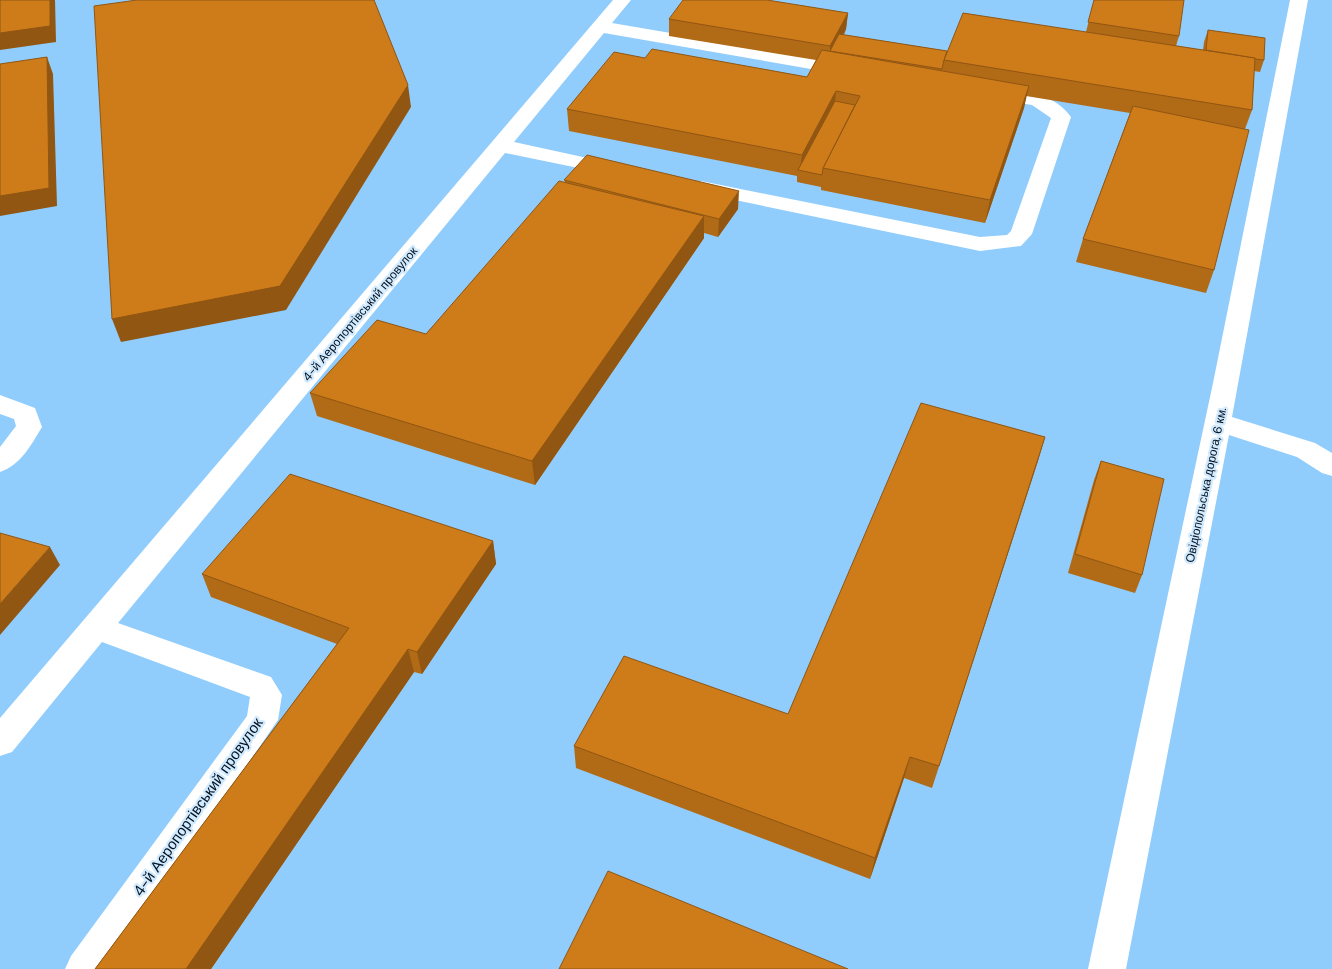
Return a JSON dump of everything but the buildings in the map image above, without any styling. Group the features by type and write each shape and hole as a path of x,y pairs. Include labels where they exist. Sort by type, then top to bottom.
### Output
{"street":[{"name":"4-й Аеропортівський провулок","path":"0,742 622,0"},
{"name":"Овідіопольська дорога, 6 км.","path":"1107,969 1218,422 1299,0"},
{"path":"601,27 875,74"},
{"path":"687,184 980,244 1013,240 1021,234 1060,117 1056,109 1040,102 972,90"},
{"path":"501,146 638,174"},
{"path":"0,404 26,414 29,428 13,451 0,462"},
{"path":"1218,422 1306,450 1332,466"},
{"name":"4-й Аеропортівський провулок","path":"84,969 262,720 266,695 260,686 96,627"}]}
